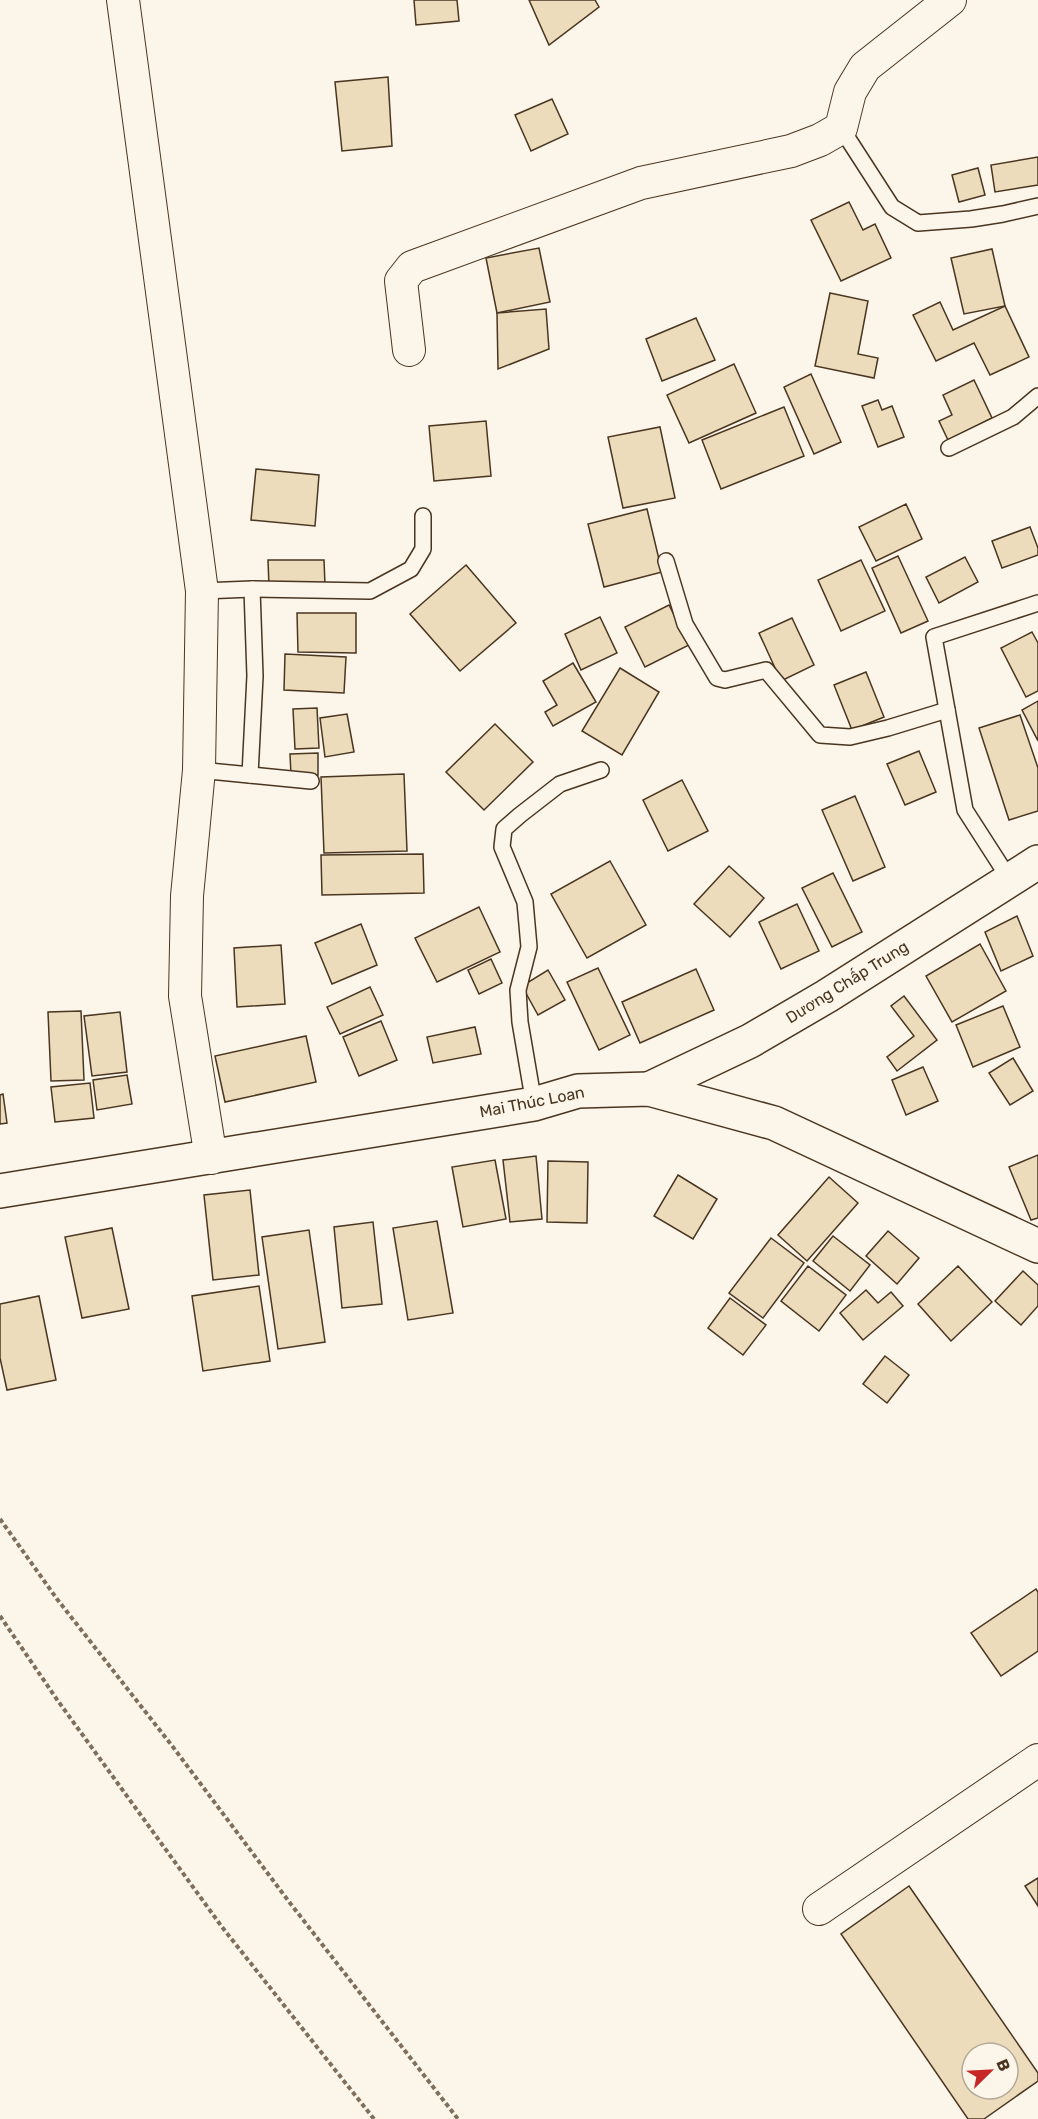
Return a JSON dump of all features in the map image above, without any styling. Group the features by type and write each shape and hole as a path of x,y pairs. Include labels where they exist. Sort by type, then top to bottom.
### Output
{"main road":[{"name":"Dương Chấp Trung","path":"650,1089 750,1041 798,1013 1038,862"},
{"name":"Mai Thúc Loan","path":"0,1191 534,1104 578,1091 650,1089 774,1123 1038,1246"}],"street":[{"path":"123,0 202,591 199,770 187,896 185,996 211,1158"},
{"path":"409,350 401,281 412,267 641,183 791,151 820,140 841,128 850,92 865,67 950,0"},
{"path":"819,1909 1038,1760"}],"lane":[{"path":"841,128 892,207 918,223 971,219 1038,206"},
{"path":"948,448 1013,417 1038,396"},
{"path":"202,591 252,589 370,591 411,569 423,549 423,516"},
{"path":"666,561 685,624 717,678 725,680 766,670 820,735 850,737 947,710"},
{"path":"250,775 255,676 252,589"},
{"path":"1010,880 965,810 934,637 1038,603"},
{"path":"199,770 310,781"},
{"path":"534,1104 520,1022 518,990 529,947 525,902 502,847 504,829 560,784 601,770"}],"path":[{"path":"0,1519 57,1599 458,2119"},
{"path":"0,1616 58,1701 222,1927 374,2119"}],"building":[{"path":"414,0 457,0 459,21 416,25"},
{"path":"529,0 595,0 599,7 549,45"},
{"path":"388,77 392,146 342,151 335,82"},
{"path":"552,99 568,134 531,151 515,115"},
{"path":"1038,157 1038,185 995,192 991,165"},
{"path":"978,168 985,195 959,202 952,175"},
{"path":"849,202 863,230 875,224 891,258 841,281 811,220"},
{"path":"539,248 550,302 497,313 486,258"},
{"path":"992,249 1005,306 964,314 951,258"},
{"path":"830,293 868,301 858,354 878,358 874,378 815,366"},
{"path":"940,302 953,330 1005,306 1029,357 990,375 974,343 936,361 913,315"},
{"path":"546,309 549,349 498,369 497,313"},
{"path":"696,318 715,360 662,381 646,339"},
{"path":"734,364 756,413 689,443 667,395"},
{"path":"811,374 841,442 814,454 784,387"},
{"path":"974,380 992,418 948,440 939,421 952,415 943,395"},
{"path":"878,400 882,410 892,406 904,437 878,447 862,406"},
{"path":"784,407 804,456 721,489 702,440"},
{"path":"486,421 491,476 434,481 429,426"},
{"path":"660,427 675,498 623,508 608,437"},
{"path":"256,469 319,475 315,526 251,520"},
{"path":"906,504 922,539 876,561 859,527"},
{"path":"647,509 662,572 604,587 588,524"},
{"path":"1030,527 1038,548 1038,555 1002,568 992,541"},
{"path":"898,556 928,621 901,633 872,568"},
{"path":"965,557 978,582 939,603 926,577"},
{"path":"268,560 324,560 325,585 269,586"},
{"path":"861,560 885,611 841,631 818,580"},
{"path":"466,565 516,623 460,671 410,614"},
{"path":"669,605 689,645 645,667 625,627"},
{"path":"297,613 356,613 356,653 298,652"},
{"path":"600,617 617,653 581,670 565,634"},
{"path":"792,618 814,665 781,681 759,633"},
{"path":"1032,632 1038,643 1038,691 1026,697 1001,648"},
{"path":"285,654 346,657 344,693 284,690"},
{"path":"573,663 596,702 553,726 545,712 557,705 543,681"},
{"path":"620,668 659,692 622,755 582,731"},
{"path":"866,672 884,717 852,730 834,685"},
{"path":"1038,701 1038,741 1022,710"},
{"path":"317,708 319,748 295,749 293,709"},
{"path":"347,714 354,752 325,757 320,718"},
{"path":"1020,715 1038,768 1038,811 1009,820 979,728"},
{"path":"495,724 533,762 484,810 446,772"},
{"path":"919,751 936,792 905,805 887,764"},
{"path":"318,753 318,775 291,775 290,754"},
{"path":"404,774 407,851 324,853 321,777"},
{"path":"682,780 708,831 668,851 643,800"},
{"path":"855,796 885,867 853,881 822,810"},
{"path":"423,854 424,893 322,895 321,855"},
{"path":"610,861 646,925 587,958 551,894"},
{"path":"729,866 764,898 730,937 694,904"},
{"path":"833,873 862,932 832,947 802,888"},
{"path":"797,904 819,951 781,969 759,922"},
{"path":"479,907 500,952 437,982 415,938"},
{"path":"1017,916 1033,956 1001,971 985,932"},
{"path":"361,924 377,965 332,984 315,943"},
{"path":"980,944 1006,991 952,1022 926,976"},
{"path":"281,945 285,1004 237,1007 234,948"},
{"path":"491,959 502,983 479,994 468,970"},
{"path":"598,968 630,1035 599,1050 567,982"},
{"path":"696,969 714,1010 640,1043 622,1002"},
{"path":"548,970 565,1000 538,1015 522,986"},
{"path":"370,987 383,1015 340,1034 327,1007"},
{"path":"904,996 937,1040 897,1071 887,1057 914,1036 891,1006"},
{"path":"1003,1006 1020,1047 973,1067 956,1025"},
{"path":"81,1011 84,1080 51,1081 48,1012"},
{"path":"120,1012 127,1072 92,1076 84,1016"},
{"path":"381,1021 397,1060 359,1076 343,1037"},
{"path":"475,1027 481,1054 433,1063 427,1037"},
{"path":"306,1036 316,1082 225,1102 215,1056"},
{"path":"1013,1058 1033,1091 1010,1105 989,1073"},
{"path":"923,1067 938,1101 906,1115 892,1080"},
{"path":"127,1075 132,1104 97,1110 93,1080"},
{"path":"90,1083 94,1118 55,1122 51,1087"},
{"path":"3,1094 7,1123 0,1124 0,1095"},
{"path":"1038,1155 1038,1218 1031,1220 1009,1167"},
{"path":"536,1156 542,1219 510,1222 503,1160"},
{"path":"495,1160 506,1219 463,1227 452,1167"},
{"path":"548,1161 588,1162 587,1223 547,1222"},
{"path":"678,1175 717,1199 693,1239 654,1216"},
{"path":"829,1177 858,1203 807,1261 778,1235"},
{"path":"250,1190 259,1275 213,1280 204,1195"},
{"path":"437,1221 453,1313 408,1320 393,1228"},
{"path":"373,1222 382,1304 342,1308 334,1227"},
{"path":"112,1228 129,1309 82,1318 65,1237"},
{"path":"309,1230 325,1342 278,1349 262,1237"},
{"path":"888,1231 919,1258 897,1284 866,1256"},
{"path":"833,1236 870,1265 850,1291 813,1261"},
{"path":"771,1238 804,1263 763,1318 729,1293"},
{"path":"808,1266 846,1295 819,1331 781,1301"},
{"path":"958,1266 992,1302 951,1341 918,1304"},
{"path":"1023,1271 1038,1285 1038,1306 1021,1325 995,1301"},
{"path":"259,1286 270,1361 203,1371 192,1296"},
{"path":"866,1290 878,1303 891,1292 903,1306 863,1340 840,1313"},
{"path":"39,1296 56,1380 7,1390 0,1358 0,1304"},
{"path":"730,1298 766,1325 743,1355 708,1328"},
{"path":"885,1356 909,1375 887,1403 863,1384"},
{"path":"1036,1589 1038,1592 1038,1651 1001,1676 971,1633"},
{"path":"1038,1878 1038,1906 1025,1886"},
{"path":"909,1886 1016,2041 960,2041 960,2101 1010,2101 984,2119 968,2119 841,1934"},
{"path":"1020,2047 1038,2073 1038,2081 1020,2094"}]}
